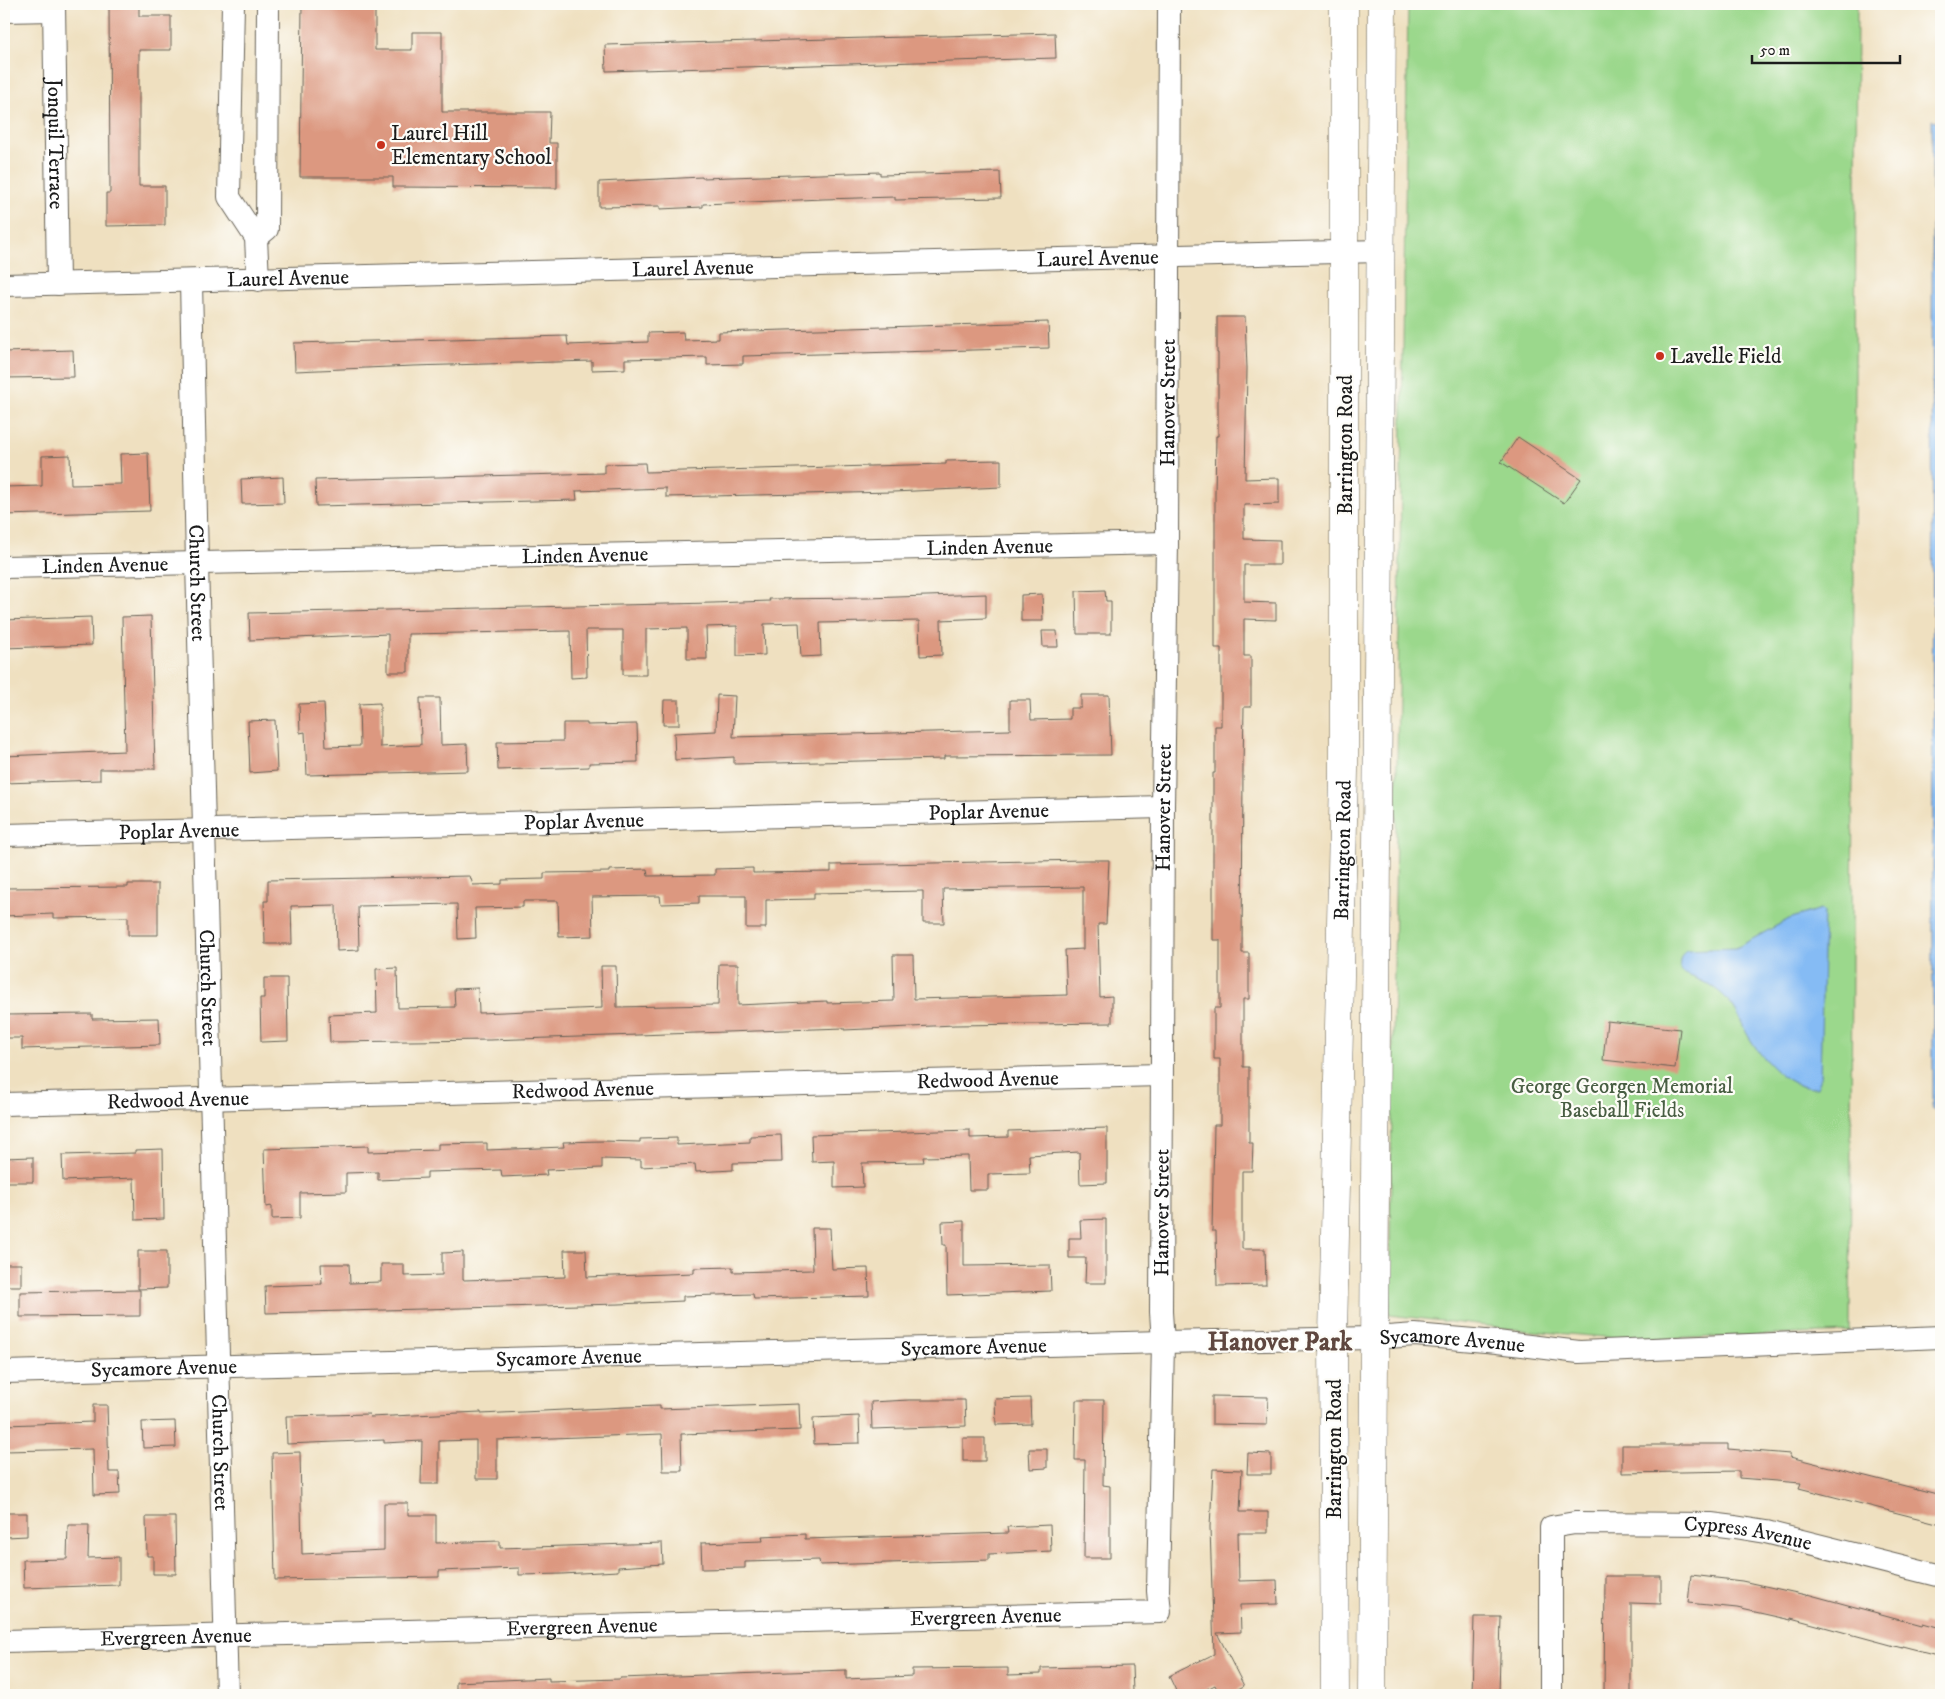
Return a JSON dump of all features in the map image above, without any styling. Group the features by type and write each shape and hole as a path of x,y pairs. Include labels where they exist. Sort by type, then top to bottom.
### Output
{"main road":[{"name":"Barrington Road","path":"1335,1695 1333,1338 1344,770 1344,4"},
{"name":"Barrington Road","path":"1372,1695 1382,4"}],"street":[{"path":"233,4 229,197 256,238 258,280"},
{"path":"256,238 267,229 268,4"},
{"name":"Hanover Street","path":"1160,1612 1158,1591 1163,1342 1161,1312 1163,808 1167,543 1169,4"},
{"path":"4,11 54,7"},
{"name":"Jonquil Terrace","path":"54,7 58,284"},
{"name":"Laurel Avenue","path":"4,285 192,282 1380,250"},
{"name":"Church Street","path":"192,282 197,563 227,1695"},
{"name":"Linden Avenue","path":"4,567 1167,543"},
{"name":"Poplar Avenue","path":"4,835 1163,808"},
{"name":"Redwood Avenue","path":"4,1104 1162,1075"},
{"name":"Sycamore Avenue","path":"4,1372 1374,1338 1415,1335 1579,1352 1941,1338"},
{"name":"Cypress Avenue","path":"1551,1695 1550,1527 1575,1523 1711,1524 1735,1527 1766,1532 1941,1576"},
{"name":"Evergreen Avenue","path":"4,1641 1160,1612"}],"green space":[{"name":"George Georgen Memorial Baseball Fields","path":"1408,4 1857,4 1850,1332 1641,1340 1531,1331 1389,1315"}],"water":[{"path":"1932,120 1941,122 1941,1110 1933,1110"},
{"path":"1820,909 1824,912 1820,1081 1817,1088 1805,1087 1794,1083 1774,1068 1757,1049 1728,999 1709,985 1681,972 1680,963 1681,957 1686,950 1736,948 1789,919"}],"building":[{"path":"109,4 139,4 139,16 171,16 171,50 139,50 139,186 165,186 165,225 106,226 106,193 110,193"},
{"path":"302,4 375,4 375,50 412,50 412,32 442,32 442,112 550,112 549,143 557,143 557,188 393,187 393,177 300,177"},
{"path":"1055,33 1056,58 606,71 605,45"},
{"path":"880,172 880,175 1000,172 1001,198 895,200 895,197 703,204 703,207 660,209 660,206 599,207 599,182"},
{"path":"1217,317 1245,317 1247,368 1245,479 1279,478 1279,504 1244,505 1244,539 1280,540 1280,565 1244,565 1244,602 1276,603 1276,620 1244,619 1244,656 1251,656 1251,707 1244,707 1242,953 1249,953 1249,999 1243,999 1243,1067 1249,1067 1249,1143 1253,1143 1252,1171 1242,1171 1242,1249 1265,1249 1266,1285 1217,1286 1216,1231 1212,1231 1214,1125 1220,1125 1220,1059 1214,1059 1214,1008 1220,1008 1220,940 1213,940 1213,773 1215,773 1215,726 1221,726 1221,648 1215,648 1215,494 1216,436 1218,436"},
{"path":"1048,322 1049,348 743,356 743,364 707,365 707,357 625,359 625,369 592,370 592,361 295,371 294,343 567,336 568,345 648,342 648,333 683,332 684,340 719,339 719,332"},
{"path":"73,350 74,377 4,378 4,352"},
{"path":"1518,437 1581,479 1564,503 1501,462"},
{"path":"148,453 150,511 4,515 4,487 42,486 42,456 70,455 71,485 121,484 120,454"},
{"path":"1001,460 1001,487 893,492 666,497 666,488 576,491 577,500 316,506 315,480 604,473 604,464 645,463 646,472 946,464 946,461"},
{"path":"283,477 284,503 242,504 241,479"},
{"path":"1105,590 1106,601 1111,601 1111,634 1077,634 1076,591"},
{"path":"986,594 986,618 941,620 942,655 920,656 919,621 820,623 821,656 801,657 799,623 764,624 765,655 737,656 737,626 706,627 707,659 687,659 687,628 646,629 646,675 623,675 623,630 586,630 587,677 571,678 570,631 408,634 408,672 388,672 388,634 250,640 249,613 713,603 770,601 769,599"},
{"path":"1042,594 1043,621 1021,621 1021,595"},
{"path":"151,616 155,769 100,769 100,780 4,783 4,756 125,751 122,617"},
{"path":"91,617 92,645 4,648 4,620"},
{"path":"1042,631 1057,631 1058,647 1043,647"},
{"path":"717,695 735,696 733,737 1010,730 1010,700 1030,700 1031,720 1070,719 1070,708 1081,708 1081,695 1109,695 1111,755 944,756 944,759 734,764 734,757 675,760 674,733 716,731"},
{"path":"420,698 440,698 441,745 467,744 468,771 307,775 305,732 300,733 299,704 324,703 326,747 360,746 359,704 380,703 380,747 421,745"},
{"path":"664,700 679,700 679,725 663,725"},
{"path":"275,720 277,771 250,773 248,721"},
{"path":"563,723 587,723 587,725 637,724 638,762 589,763 589,767 498,770 497,742 563,741"},
{"path":"1109,860 1106,924 1098,924 1100,997 1112,996 1112,1023 955,1025 844,1030 844,1028 490,1040 330,1042 329,1015 377,1013 376,969 397,968 398,1008 455,1007 454,989 478,988 479,1013 602,1008 601,966 616,966 617,1007 718,1005 719,964 738,964 738,1005 827,1001 827,1003 894,1001 893,955 913,955 914,999 1067,995 1065,950 1083,949 1083,887 943,889 944,923 923,923 923,891 814,893 814,899 766,900 766,928 746,928 746,896 699,896 699,903 661,904 660,896 592,897 593,936 559,937 558,901 523,901 523,907 475,908 476,938 458,939 457,904 358,906 359,950 337,951 336,905 291,906 292,944 265,944 264,901 268,901 268,880 470,876 473,885 502,884 502,880 544,879 544,873 609,872 609,870 647,869 648,876 715,875 715,869 753,868 753,873 831,872 831,865"},
{"path":"128,884 158,884 158,935 128,935 128,917 53,918 53,914 4,916 4,888 128,887"},
{"path":"264,978 287,978 288,1041 261,1042 260,998 264,998"},
{"path":"92,1014 92,1019 159,1018 160,1045 22,1049 22,1038 4,1038 4,1015"},
{"path":"1607,1021 1680,1029 1675,1068 1603,1060"},
{"path":"1107,1128 1107,1183 1080,1184 1079,1152 1029,1155 1030,1173 988,1174 988,1190 969,1190 968,1156 923,1157 924,1162 862,1163 863,1187 834,1188 834,1161 812,1162 811,1135 970,1130 970,1138 1008,1137 1008,1131"},
{"path":"781,1135 782,1162 733,1163 733,1170 696,1172 695,1164 641,1167 641,1160 602,1159 602,1168 546,1170 547,1175 502,1177 501,1170 427,1172 427,1178 378,1180 378,1172 346,1173 346,1192 300,1193 300,1218 272,1219 272,1206 266,1207 264,1149 368,1146 368,1152 438,1150 438,1144 487,1143 487,1150 564,1147 563,1142 640,1142 640,1139 677,1138 677,1145 750,1142 750,1136"},
{"path":"163,1149 164,1219 135,1220 134,1178 63,1181 62,1155 135,1153 135,1150"},
{"path":"33,1157 33,1182 4,1182 4,1158"},
{"path":"1106,1219 1106,1283 1085,1283 1086,1258 1069,1258 1069,1238 1081,1238 1080,1220"},
{"path":"964,1221 964,1266 1050,1265 1051,1291 947,1295 946,1245 943,1245 942,1222"},
{"path":"812,1228 830,1228 832,1269 868,1268 869,1296 754,1299 753,1294 683,1296 683,1301 619,1304 266,1313 265,1286 322,1284 321,1264 349,1264 350,1283 381,1282 381,1264 404,1264 404,1276 442,1275 442,1253 463,1252 463,1280 565,1277 564,1250 586,1250 587,1277 694,1273 694,1268 733,1267 733,1272 813,1270"},
{"path":"138,1251 167,1251 167,1288 138,1289"},
{"path":"4,1264 21,1264 21,1286 4,1286"},
{"path":"140,1290 140,1316 20,1317 20,1292"},
{"path":"1212,1396 1268,1397 1267,1425 1212,1424"},
{"path":"1030,1398 1031,1424 996,1425 995,1399"},
{"path":"965,1400 966,1426 872,1429 871,1402"},
{"path":"1076,1400 1104,1400 1103,1485 1110,1486 1110,1558 1084,1558 1085,1460 1075,1460"},
{"path":"799,1404 800,1430 681,1434 682,1471 663,1471 662,1434 497,1440 497,1479 476,1479 476,1440 439,1441 439,1484 421,1484 422,1441 384,1443 384,1440 287,1444 286,1416 369,1414 370,1417 626,1407 660,1406 660,1409"},
{"path":"93,1405 107,1405 109,1472 119,1472 120,1494 94,1495 93,1449 5,1451 5,1425 93,1422"},
{"path":"859,1416 860,1443 814,1444 813,1418"},
{"path":"175,1421 176,1447 143,1448 142,1422"},
{"path":"963,1438 985,1438 985,1461 963,1461"},
{"path":"1728,1444 1728,1449 1790,1454 1790,1457 1941,1495 1941,1524 1799,1488 1801,1483 1739,1478 1739,1471 1622,1473 1622,1445"},
{"path":"1029,1449 1047,1449 1047,1468 1030,1469"},
{"path":"300,1452 302,1554 384,1550 384,1503 408,1503 408,1515 436,1515 436,1543 500,1541 500,1548 662,1543 663,1564 618,1567 618,1571 562,1574 519,1575 519,1568 439,1571 439,1577 275,1580 272,1453"},
{"path":"1248,1453 1271,1454 1271,1474 1247,1474"},
{"path":"1213,1469 1242,1470 1240,1512 1268,1512 1268,1533 1238,1533 1239,1581 1277,1580 1278,1604 1240,1605 1241,1632 1217,1633 1244,1686 1226,1695 1220,1695 1215,1685 1195,1695 1178,1695 1169,1676 1214,1654 1210,1527"},
{"path":"6,1513 27,1513 27,1536 7,1537"},
{"path":"146,1517 175,1517 176,1574 153,1574 153,1556 147,1556"},
{"path":"68,1525 89,1525 88,1558 119,1557 119,1585 24,1588 23,1560 67,1559"},
{"path":"1050,1525 1051,1551 989,1554 989,1560 820,1565 819,1560 745,1562 745,1568 702,1569 701,1543 763,1541 762,1536 805,1534 805,1539 1008,1533 1007,1527"},
{"path":"1691,1575 1742,1581 1807,1594 1922,1625 1923,1623 1941,1628 1941,1656 1902,1646 1902,1648 1791,1618 1791,1620 1737,1608 1688,1603"},
{"path":"1605,1576 1661,1576 1661,1604 1631,1603 1631,1695 1604,1695"},
{"path":"1474,1617 1501,1617 1499,1695 1472,1695"},
{"path":"1132,1666 1133,1692 1073,1695 456,1695 456,1682 549,1678 549,1681 846,1670 846,1679 912,1676 912,1669 1008,1668 1008,1675 1041,1674 1041,1668"}],"place":[{"name":"Laurel Hill Elementary School","path":"381,145"},
{"name":"Lavelle Field","path":"1660,356"}],"district":[{"name":"Hanover Park","path":"1280,1341"}]}
